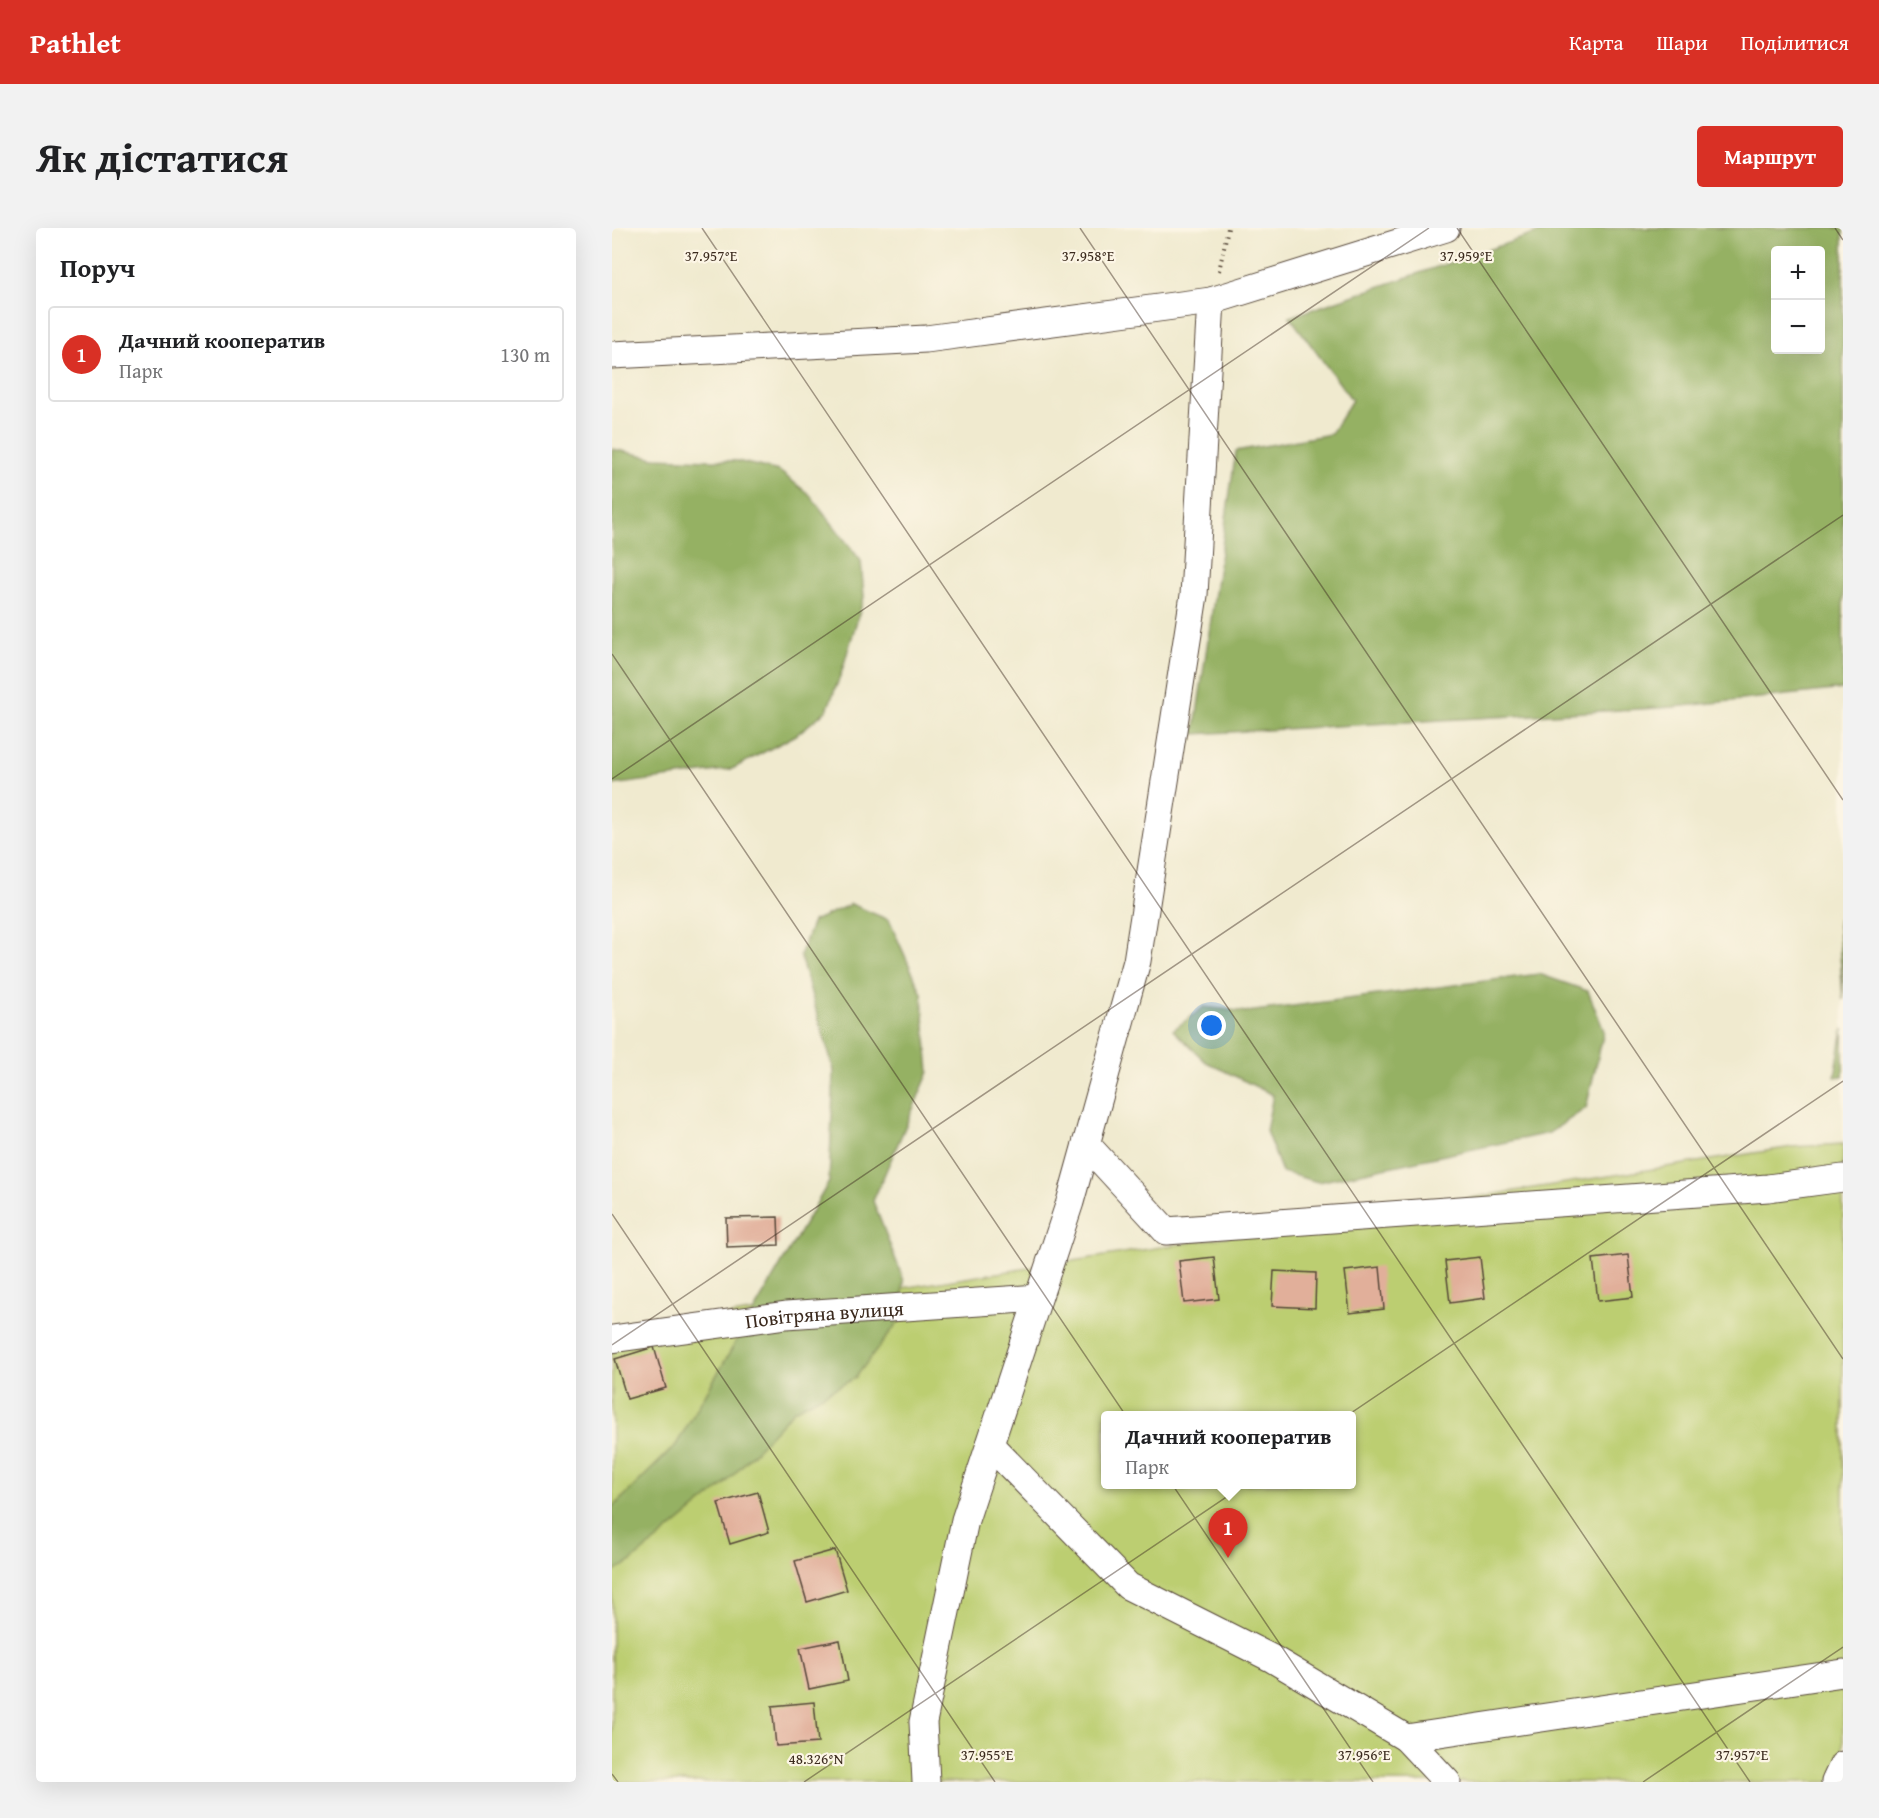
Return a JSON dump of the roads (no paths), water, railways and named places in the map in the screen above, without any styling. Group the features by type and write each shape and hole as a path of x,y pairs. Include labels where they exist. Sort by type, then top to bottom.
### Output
{"street":[{"path":"612,355 926,339 1211,302 1446,228"},
{"path":"926,1782 923,1722 965,1520 1070,1202 1137,961 1194,595 1211,302"},
{"path":"1086,1144 1166,1231 1768,1188 1843,1178"},
{"name":"Повітряна вулиця","path":"612,1339 786,1315 1038,1298"},
{"path":"990,1444 1128,1586 1271,1658 1406,1738 1447,1782"},
{"path":"1406,1738 1843,1673"},
{"path":"1835,1782 1843,1765"}],"place":[{"name":"Дачний кооператив","path":"1228,1558"}]}
